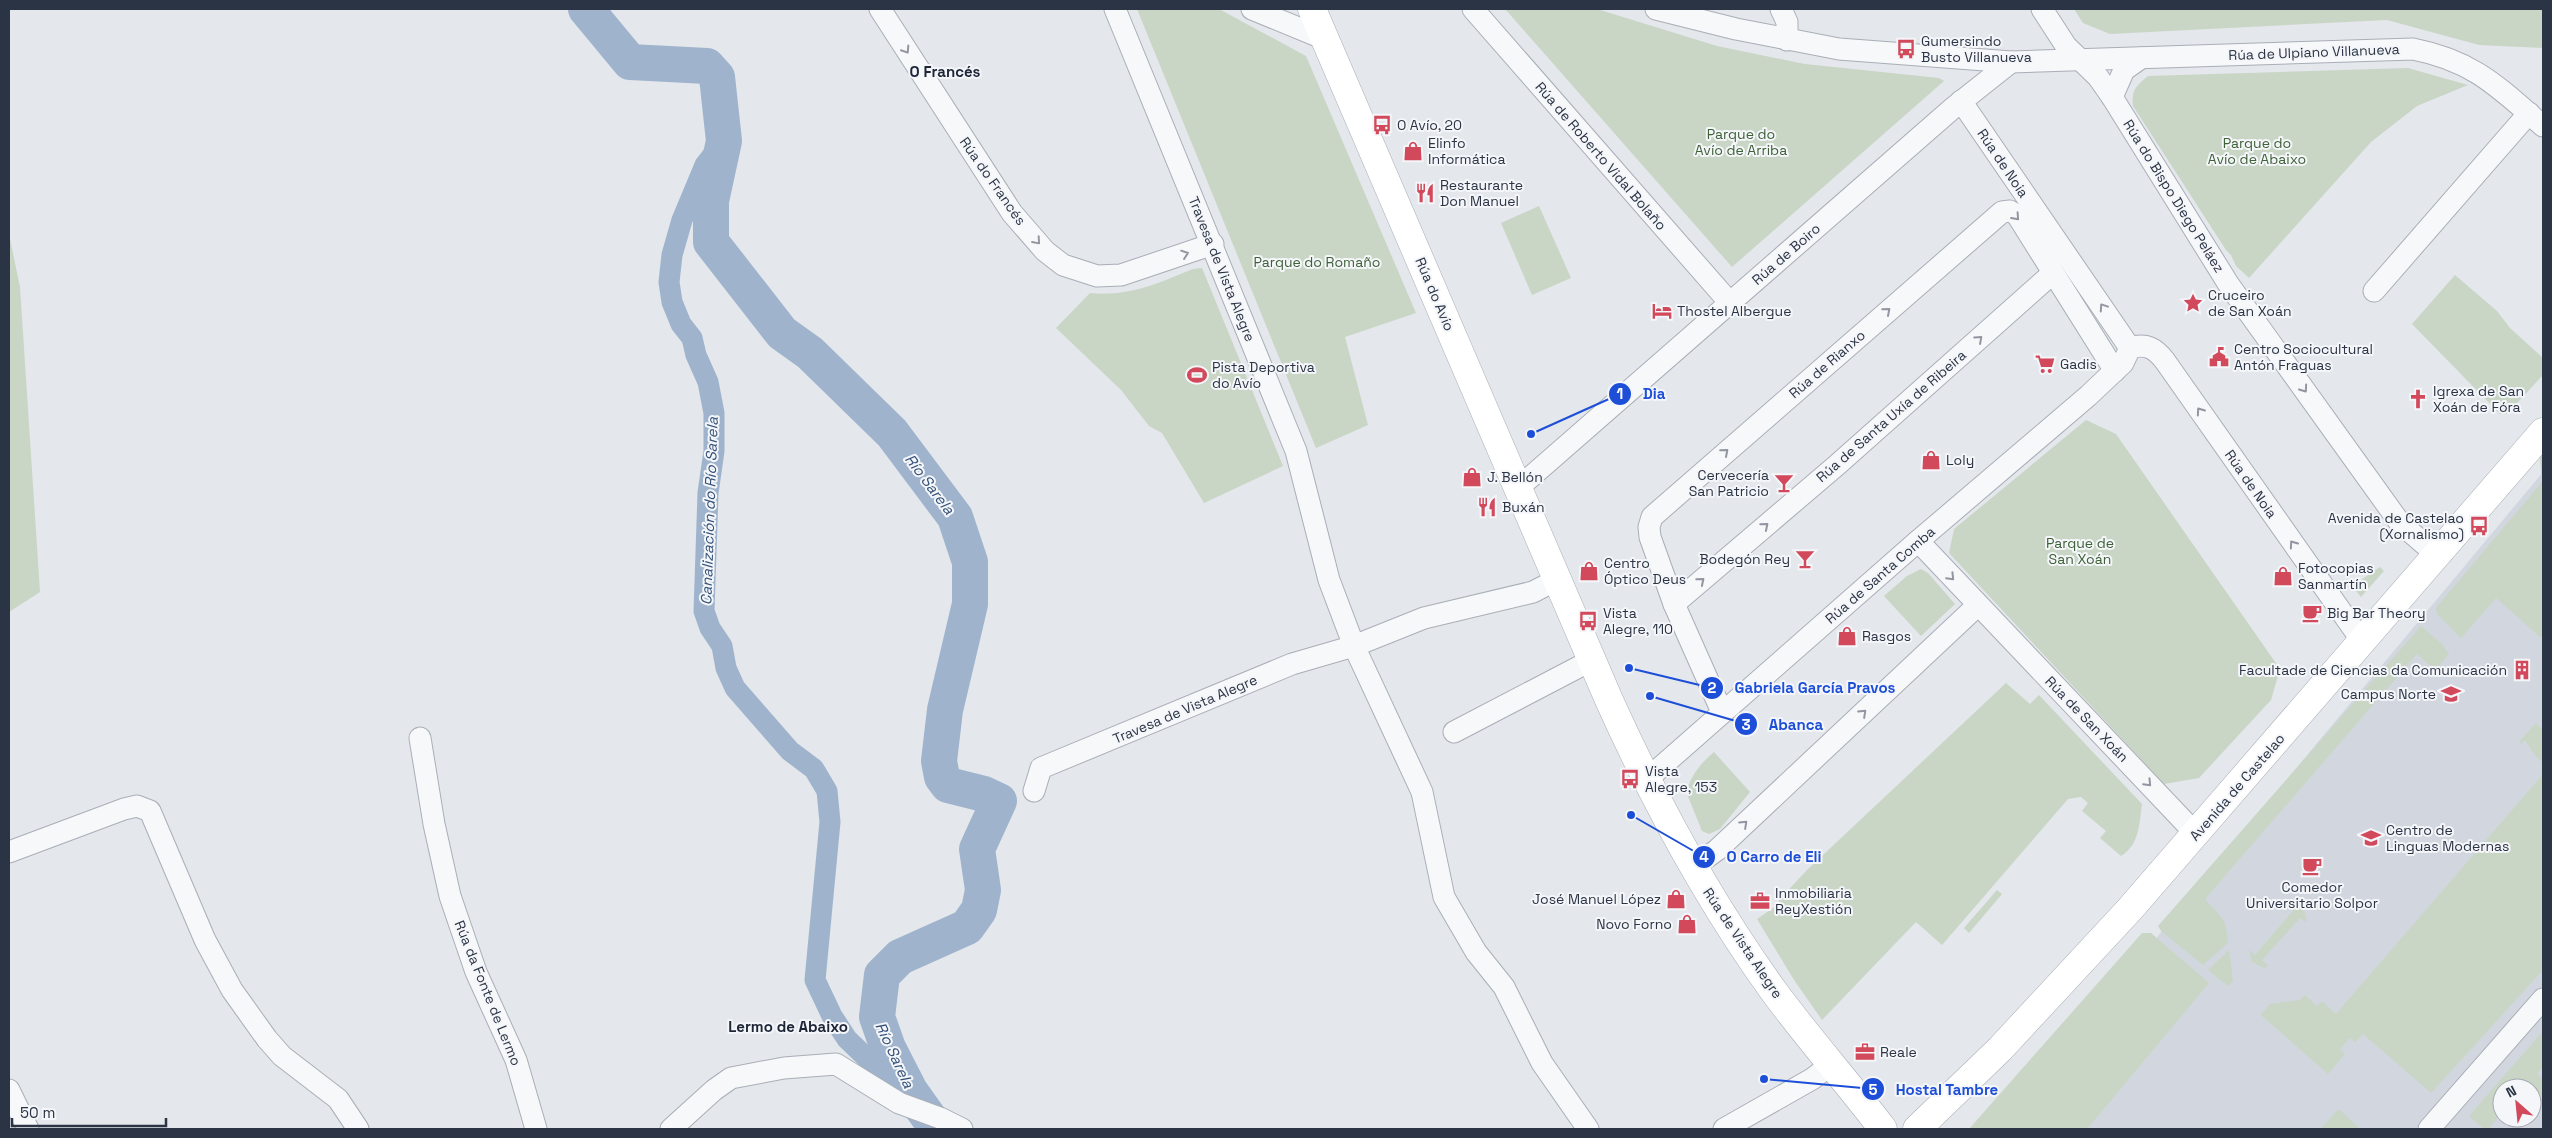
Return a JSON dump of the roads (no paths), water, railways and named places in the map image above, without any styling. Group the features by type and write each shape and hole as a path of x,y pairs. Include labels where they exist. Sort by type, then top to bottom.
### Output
{"main road":[{"name":"Rúa do Avío","path":"1312,9 1558,580"},
{"name":"Avenida de Castelao","path":"1917,1129 2000,1049 2130,909 2543,432"},
{"name":"Rúa de Vista Alegre","path":"1558,580 1646,780 1694,866 1736,936 1776,994 1883,1129"}],"street":[{"name":"Rúa do Francés","path":"880,9 1012,213 1045,251 1063,265 1097,276 1121,275 1213,244"},
{"name":"Travesa de Vista Alegre","path":"1116,9 1296,451 1329,580 1354,646 1422,792 1444,897 1476,952 1504,986 1542,1063 1588,1129"},
{"path":"1252,9 1325,39"},
{"name":"Rúa de Roberto Vidal Bolaño","path":"1473,9 1730,304"},
{"path":"1781,9 1787,22 1787,40"},
{"name":"Rúa do Bispo Diego Peláez","path":"2042,9 2066,46 2081,60 2112,97 2229,285 2400,522 2437,556"},
{"name":"Rúa de Ulpiano Villanueva","path":"1667,11 1787,40 1839,49 2011,62 2413,49 2448,57 2466,65 2496,85 2536,120 2374,291"},
{"path":"2112,97 2124,70 2141,58"},
{"name":"Rúa de Boiro","path":"1518,488 1961,101 2011,62"},
{"name":"Rúa de Noia","path":"1961,101 2130,348 2147,346 2156,351 2165,361 2362,641"},
{"name":"Rúa de Noia","path":"1978,231 2002,212 2014,212 2115,371"},
{"name":"Rúa de Rianxo","path":"1722,712 1674,604 1650,537 1649,527 1652,517 1978,231"},
{"name":"Rúa de Santa Uxía de Ribeira","path":"1674,604 2053,273"},
{"path":"2115,371 2123,363 2130,348"},
{"name":"Rúa de Santa Comba","path":"1646,780 2115,371"},
{"name":"Rúa de San Xoán","path":"1918,541 2196,834"},
{"name":"Travesa de Vista Alegre","path":"1034,791 1041,768 1292,664 1354,646 1424,618 1533,592 1558,580"},
{"path":"1694,866 1717,850 1978,605"},
{"path":"1454,732 1592,660"},
{"name":"Rúa da Fonte de Lermo","path":"420,738 434,824 450,896 476,972 516,1060 536,1129"},
{"path":"9,852 124,809 137,806 150,811 205,940 232,990 282,1056 338,1099 358,1129"},
{"path":"2429,1129 2543,999"},
{"path":"672,1129 714,1090 730,1078 784,1068 836,1064 899,1103 940,1118 962,1129"},
{"path":"1724,1129 1808,1082 1832,1064"},
{"path":"9,1090 28,1129"}],"waterway":[{"name":"Río Sarela","path":"586,9 630,62 707,66 717,77 724,141 711,201 711,242 782,333 810,353 892,433 955,517 970,562 970,604 945,710 939,761 942,777 948,785 984,794 999,801 977,849 983,890 979,910 967,927 900,957 882,975 877,1017 888,1048 910,1091 937,1129"},
{"name":"Canalización do Río Sarela","path":"724,141 705,165 682,220 672,255 669,282 672,302 681,324 692,338 696,355 708,382 714,413 714,451 708,493 704,611 710,628 722,646 726,668 735,688 790,751 814,769 827,791 830,822 815,980 832,1016 847,1039 897,1087 910,1091"}],"place":[{"name":"Gumersindo Busto Villanueva","path":"1906,49"},
{"name":"O Avío, 20","path":"1382,125"},
{"name":"Elinfo Informática","path":"1413,151"},
{"name":"Restaurante Don Manuel","path":"1425,193"},
{"name":"Cruceiro de San Xoán","path":"2193,303"},
{"name":"Thostel Albergue","path":"1662,311"},
{"name":"Centro Sociocultural Antón Fraguas","path":"2219,357"},
{"name":"Gadis","path":"2045,364"},
{"name":"Pista Deportiva do Avío","path":"1197,375"},
{"name":"Igrexa de San Xoán de Fóra","path":"2418,399"},
{"name":"Dia","path":"1531,434"},
{"name":"Loly","path":"1931,460"},
{"name":"J. Bellón","path":"1472,477"},
{"name":"Cervecería San Patricio","path":"1784,483"},
{"name":"Buxán","path":"1487,507"},
{"name":"Avenida de Castelao (Xornalismo)","path":"2479,526"},
{"name":"Bodegón Rey","path":"1805,559"},
{"name":"Centro Óptico Deus","path":"1589,571"},
{"name":"Fotocopias Sanmartín","path":"2283,576"},
{"name":"Big Bar Theory","path":"2312,613"},
{"name":"Vista Alegre, 110","path":"1588,621"},
{"name":"Rasgos","path":"1847,636"},
{"name":"Gabriela García Pravos","path":"1629,668"},
{"name":"Facultade de Ciencias da Comunicación","path":"2522,670"},
{"name":"Campus Norte","path":"2451,694"},
{"name":"Abanca","path":"1650,696"},
{"name":"Vista Alegre, 153","path":"1630,779"},
{"name":"O Carro de Eli","path":"1631,815"},
{"name":"Centro de Linguas Modernas","path":"2371,838"},
{"name":"Comedor Universitario Solpor","path":"2312,866"},
{"name":"José Manuel López","path":"1676,899"},
{"name":"Inmobiliaria ReyXestión","path":"1760,901"},
{"name":"Novo Forno","path":"1687,924"},
{"name":"Reale","path":"1865,1052"},
{"name":"Hostal Tambre","path":"1764,1079"}],"district":[{"name":"O Francés","path":"945,71"},
{"name":"Lermo de Abaixo","path":"788,1026"}],"park label":[{"name":"Parque do Avío de Arriba","path":"1741,142"},
{"name":"Parque do Avío de Abaixo","path":"2257,152"},
{"name":"Parque do Romaño","path":"1317,262"},
{"name":"Parque de San Xoán","path":"2080,552"}]}
